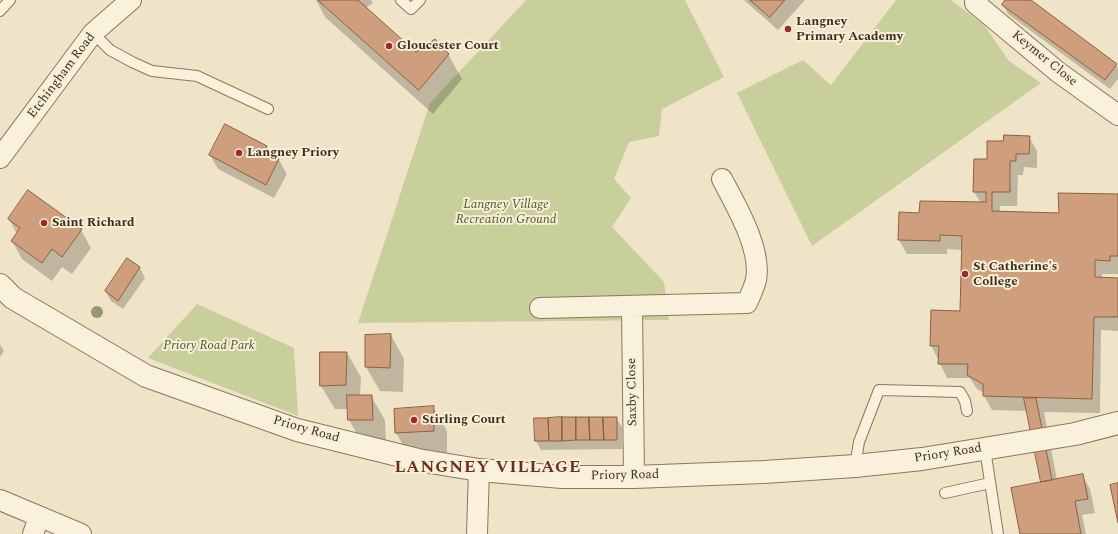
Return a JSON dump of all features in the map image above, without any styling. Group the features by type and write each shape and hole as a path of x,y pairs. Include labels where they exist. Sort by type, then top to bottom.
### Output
{"street":[{"name":"Etchingham Road","path":"0,158 93,33 131,0"},
{"name":"Keymer Close","path":"978,0 975,3 1058,72 1118,115"},
{"path":"540,308 747,304 756,279 755,255 746,228 722,179"},
{"name":"Priory Road","path":"0,285 13,298 146,376 297,430 418,460 479,470 562,477 634,477 764,472 855,466 922,459 985,449 1076,434 1118,423"},
{"name":"Saxby Close","path":"632,307 634,477"},
{"path":"477,534 479,470"},
{"path":"0,500 36,525 81,534"}],"lane":[{"path":"0,11 10,0"},
{"path":"401,0 411,9 420,0"},
{"path":"93,33 110,50 152,71 196,76 229,89 268,109"},
{"path":"855,466 859,442 879,390 960,392 965,401 967,411"},
{"path":"985,449 998,534"},
{"path":"945,493 990,483"}],"green space":[{"name":"Langney Village Recreation Ground","path":"526,0 685,0 724,77 662,109 659,136 629,142 614,179 631,198 612,227 664,282 669,320 358,323 430,103"},
{"path":"896,0 951,0 984,25 1009,61 1041,83 812,246 737,93 803,60 831,85"},
{"name":"Priory Road Park","path":"197,304 294,348 298,416 148,358"}],"building":[{"name":"Gloucester Court","path":"318,0 358,0 416,52 435,39 449,54 419,90"},
{"path":"750,0 785,0 770,17"},
{"path":"1005,0 1031,0 1117,64 1105,80 1002,5"},
{"name":"Langney Priory","path":"225,124 267,146 265,151 279,159 266,185 209,155"},
{"path":"1004,135 1030,136 1029,154 1016,154 1016,161 1010,161 1010,192 992,192 992,211 1059,213 1058,193 1118,194 1118,256 1110,256 1110,261 1095,260 1095,277 1118,278 1118,317 1094,317 1092,399 983,396 983,384 967,375 968,364 938,364 939,346 930,346 931,310 960,311 962,236 940,235 940,241 898,240 899,212 919,213 920,201 986,202 986,192 973,192 974,159 987,159 987,141 1003,141"},
{"name":"Saint Richard","path":"28,190 82,229 62,257 52,249 42,263 11,241 20,228 8,219"},
{"path":"127,258 140,267 118,301 105,291"},
{"path":"391,334 390,368 365,367 365,335"},
{"path":"320,352 347,352 346,385 320,386"},
{"path":"347,395 372,395 373,420 348,420"},
{"path":"1024,398 1036,398 1052,480 1041,482"},
{"name":"Stirling Court","path":"434,406 434,431 395,433 394,409"},
{"path":"562,417 562,441 549,441 548,418"},
{"path":"562,417 576,417 576,440 562,441"},
{"path":"576,417 589,417 590,440 576,440"},
{"path":"589,417 603,417 604,440 590,440"},
{"path":"603,417 617,417 617,440 604,440"},
{"path":"534,418 548,418 549,441 535,441"},
{"path":"1083,474 1088,499 1075,501 1081,534 1020,534 1011,488"},
{"path":"1118,483 1118,523 1110,485"}],"place":[{"name":"Langney Primary Academy","path":"788,29"},
{"name":"Gloucester Court","path":"389,46"},
{"name":"Langney Priory","path":"239,153"},
{"name":"Saint Richard","path":"44,223"},
{"name":"St Catherine's College","path":"965,274"},
{"name":"Stirling Court","path":"414,420"}],"district":[{"name":"LANGNEY VILLAGE","path":"488,469"}]}
